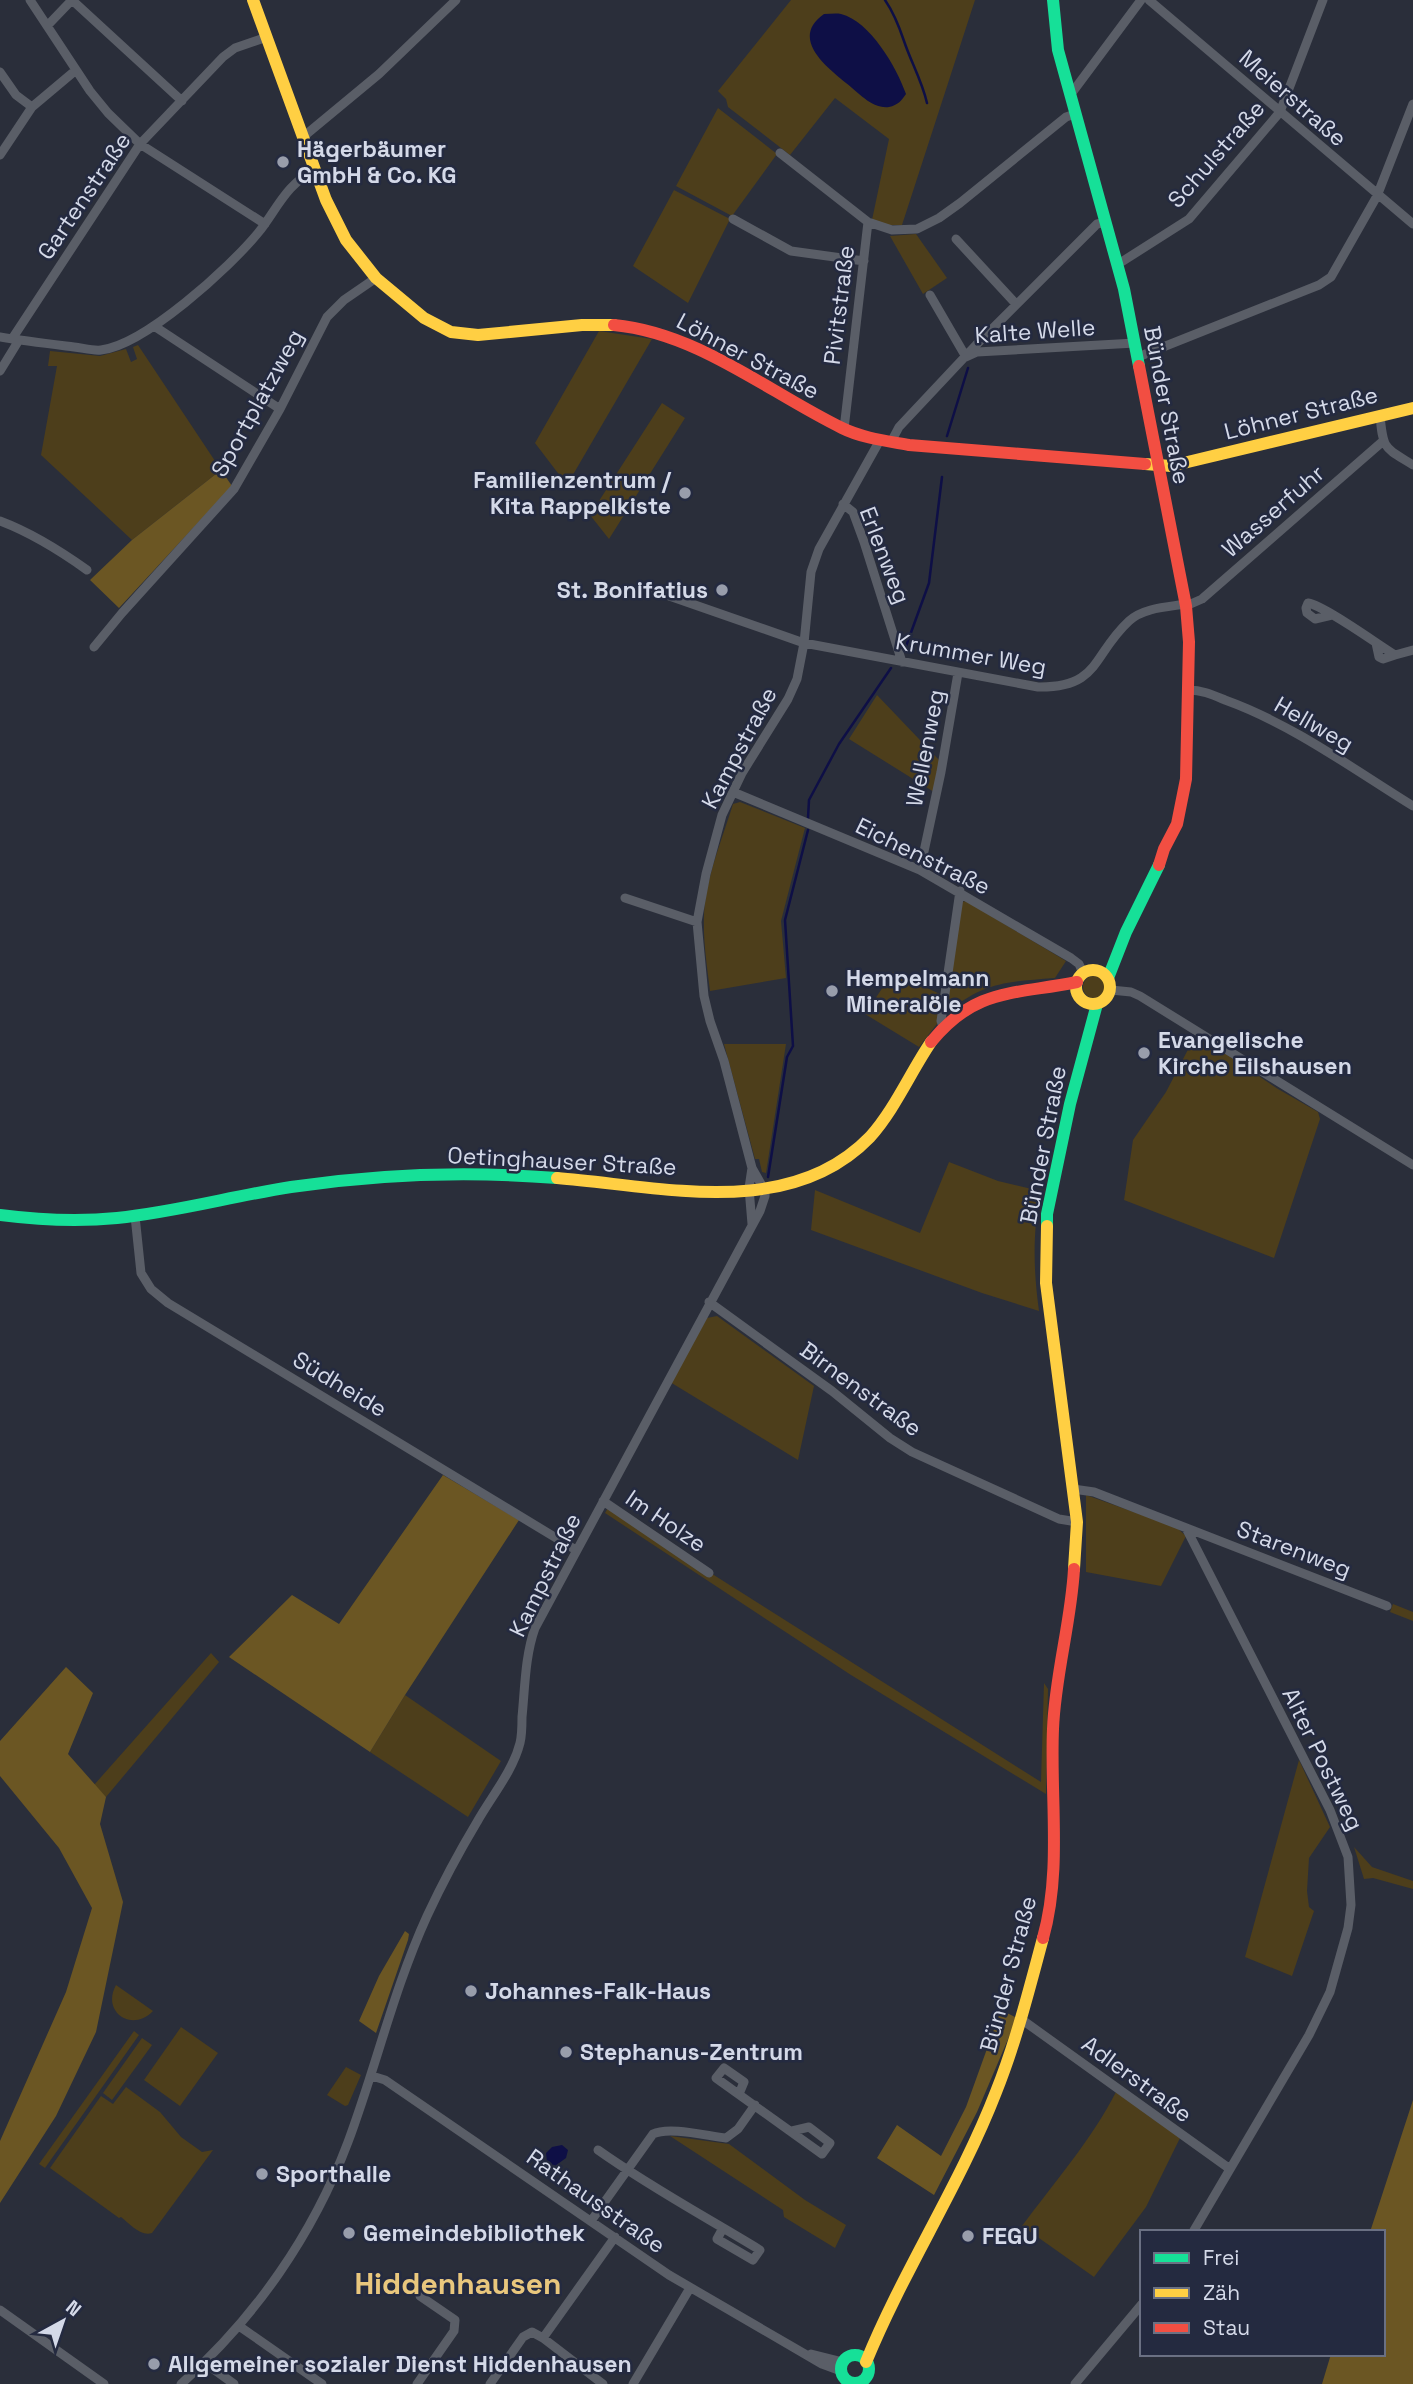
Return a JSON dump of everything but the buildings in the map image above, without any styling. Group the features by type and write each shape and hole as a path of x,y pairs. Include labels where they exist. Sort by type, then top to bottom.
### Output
{"main road":[{"name":"Löhner Straße","path":"253,0 315,171 346,240 376,278 424,318 442,328 461,334 478,335 600,324 629,326 663,334 692,346 844,429 885,441 1158,466 1206,458 1413,408"},
{"name":"Bünder Straße","path":"1053,0 1058,50 1117,262 1135,343 1186,605 1189,634 1186,779 1177,824 1178,833 1171,850 1163,857 1126,932 1106,980"},
{"name":"Oetinghauser Straße","path":"0,1215 62,1221 94,1220 135,1216 267,1191 333,1182 432,1175 513,1176 724,1194 765,1191 815,1176 835,1165 871,1135 885,1118 918,1062 944,1029 967,1008 1002,993 1079,983 1088,971 1106,980"},
{"path":"1079,983 1092,1004 1108,997 1106,980"},
{"name":"Bünder Straße","path":"862,2359 996,2093 1021,2019 1047,1924 1054,1858 1053,1730 1057,1679 1074,1575 1077,1522 1073,1485 1074,1462 1071,1440 1065,1425 1045,1283 1047,1214 1092,1004"},
{"path":"850,2356 862,2359 868,2372 857,2383 845,2379 842,2367 850,2356"}],"street":[{"path":"30,0 108,113 140,144 265,224"},
{"path":"47,26 72,0 182,101"},
{"path":"303,137 379,74 456,0"},
{"path":"1069,92 1074,90 1141,0"},
{"name":"Meierstraße","path":"1149,0 1413,224"},
{"name":"Schulstraße","path":"1117,262 1123,261 1189,219 1280,112 1323,0"},
{"name":"Gartenstraße","path":"0,371 16,340 140,144 235,48 267,37"},
{"path":"0,155 32,107 76,70"},
{"path":"0,72 16,95 32,107"},
{"path":"1138,357 1319,285 1337,269 1377,196 1413,104"},
{"name":"Pivitstraße","path":"844,429 868,222 892,230 917,229 939,218 1066,117 1075,114"},
{"path":"780,153 868,222"},
{"path":"0,337 100,351 126,343 153,326 223,270 265,224 287,192 303,176 315,171"},
{"path":"733,219 791,251 864,261"},
{"name":"Kampstraße","path":"181,2384 205,2363 239,2326 284,2267 322,2200 349,2141 426,1918 474,1827 512,1763 520,1742 530,1643 576,1550 760,1211 765,1191 752,1168 724,1061 710,1021 704,996 697,922 722,815 797,679 804,643 811,572 819,549 843,504 885,441 1097,224 1106,222"},
{"path":"956,239 1017,304"},
{"name":"Sportplatzweg","path":"94,647 234,489 280,409 327,317 344,300 376,278"},
{"name":"Kalte Welle","path":"930,295 966,357 977,352 1135,343"},
{"path":"153,326 280,409"},
{"path":"1380,415 1382,442 1387,449 1413,465"},
{"name":"Wasserfuhr","path":"1186,605 1202,599 1382,442"},
{"name":"Erlenweg","path":"843,504 853,512 902,662"},
{"path":"0,521 27,531 87,570"},
{"name":"Krummer Weg","path":"652,590 804,643 958,673 1057,688 1081,679 1093,668 1129,621 1150,611 1186,605"},
{"path":"1332,615 1395,655 1413,650"},
{"name":"Wellenweg","path":"920,870 958,673"},
{"name":"Hellweg","path":"1189,691 1201,691 1248,708 1297,734 1413,806"},
{"name":"Eichenstraße","path":"733,792 920,870 960,891 1072,958 1079,964 1079,983"},
{"path":"944,1029 941,1021 960,891"},
{"path":"625,898 697,922"},
{"path":"1106,980 1140,996 1413,1165"},
{"name":"Kampstraße","path":"752,1168 752,1224"},
{"name":"Südheide","path":"135,1216 141,1273 151,1289 168,1303 576,1550"},
{"name":"Birnenstraße","path":"709,1302 901,1445 1059,1519 1077,1522"},
{"path":"1073,1485 1186,1528"},
{"name":"Im Holze","path":"603,1501 709,1573"},
{"name":"Starenweg","path":"1186,1528 1387,1606"},
{"name":"Alter Postweg","path":"1186,1528 1320,1787 1342,1839 1349,1870 1351,1905 1348,1928 1330,1992 1309,2035 1194,2230"},
{"name":"Adlerstraße","path":"1021,2019 1230,2169"},
{"name":"Rathausstraße","path":"372,2076 385,2080 669,2275 803,2352 842,2367"},
{"path":"739,2094 792,2132"},
{"path":"591,2221 647,2141 659,2131 726,2138 738,2129 755,2105"},
{"path":"598,2150 626,2171 723,2228"},
{"path":"543,2338 615,2237"},
{"path":"633,2384 690,2288"},
{"path":"417,2384 454,2331 455,2320 420,2296"},
{"path":"1075,2384 1140,2306"},
{"path":"0,2310 104,2384"},
{"path":"239,2326 322,2384"},
{"path":"490,2384 523,2337 532,2332 603,2384"},
{"path":"205,2363 234,2384"}],"shaded area":[{"path":"791,0 975,0 902,225 887,225 872,220 889,139 835,98 790,155 728,107 726,99 718,91"},
{"path":"824,14 841,14 852,18 872,36 902,83 906,94 899,102 889,107 871,103 821,60 810,42 810,33 814,23"},
{"path":"718,108 777,154 732,216 676,186"},
{"path":"674,190 730,219 688,303 633,266"},
{"path":"916,234 947,278 923,294 890,236"},
{"path":"599,331 652,339 567,485 535,443"},
{"path":"138,345 221,470 132,540 41,455 57,366 48,366 50,351 100,356 126,349 131,362 137,359 133,347"},
{"path":"662,403 685,418 609,539 590,515"},
{"path":"221,470 232,486 119,608 90,580 132,540"},
{"path":"877,695 940,761 934,792 849,739"},
{"path":"740,802 805,828 781,921 786,978 710,991 704,934 705,901 733,804"},
{"path":"966,901 1066,961 1055,978 1009,983 983,990 944,1015 962,902"},
{"path":"893,972 942,995 940,1020 919,1047 865,1014"},
{"path":"1094,976 1104,983 1105,987 1098,997 1094,998 1084,991 1083,987 1090,977"},
{"path":"1196,1034 1278,1089 1318,1112 1320,1119 1274,1258 1124,1200 1133,1140 1166,1092"},
{"path":"724,1044 786,1044 766,1173 762,1172 759,1159 755,1159"},
{"path":"949,1162 998,1181 1040,1191 1035,1251 1039,1311 982,1293 811,1230 815,1190 920,1233"},
{"path":"717,1316 814,1386 798,1460 670,1382 707,1318"},
{"path":"443,1475 519,1520 370,1752 229,1657 292,1595 339,1624"},
{"path":"1086,1495 1176,1527 1186,1536 1161,1586 1086,1572"},
{"path":"608,1508 1041,1782 1044,1683 1048,1689 1046,1794 851,1675 605,1513"},
{"path":"1393,1604 1413,1612 1413,1621 1390,1612"},
{"path":"211,1653 219,1662 106,1797 94,1785"},
{"path":"66,1667 93,1693 68,1754 106,1797 100,1824 123,1902 96,2032 56,2116 0,2203 0,2141 66,1992 92,1908 59,1848 0,1776 0,1741"},
{"path":"405,1695 501,1761 468,1817 370,1752"},
{"path":"1299,1760 1330,1827 1309,1858 1307,1891 1309,1907 1314,1911 1292,1976 1245,1957"},
{"path":"1354,1847 1372,1867 1413,1881 1413,1889 1373,1878 1364,1879"},
{"path":"405,1931 409,1934 408,1940 376,2033 359,2021 379,1976"},
{"path":"116,1985 153,2011 136,2020 121,2016 112,2004"},
{"path":"1001,2010 1017,2018 977,2112 934,2195 877,2158 897,2125 941,2156 966,2107"},
{"path":"181,2027 218,2053 180,2106 144,2080"},
{"path":"134,2031 139,2035 45,2168 39,2164"},
{"path":"142,2038 152,2045 112,2100 103,2093"},
{"path":"346,2067 361,2075 348,2105 345,2106 327,2095"},
{"path":"126,2087 160,2112 181,2137 202,2152 213,2150 152,2233 148,2234 140,2232 119,2218 50,2168 101,2096 113,2104"},
{"path":"1116,2092 1180,2138 1146,2207 1094,2277 1022,2226 1084,2144"},
{"path":"1413,2100 1413,2384 1322,2384 1330,2356 1385,2356 1385,2230 1371,2230"},
{"path":"670,2136 729,2144 805,2200 846,2225 835,2248 784,2217 783,2210"},
{"path":"562,2145 568,2150 566,2158 555,2166 547,2162 546,2153 552,2147"}],"waterway":[{"path":"885,0 898,25 927,103"},
{"path":"947,436 968,368"},
{"path":"905,649 929,583 942,477"},
{"path":"808,818 809,800 839,744 891,668"},
{"path":"768,1177 787,1057 793,1046 785,920 808,830"}],"traffic: fast":[{"path":"1053,0 1058,50 1124,289 1139,366"},
{"path":"1108,978 1126,932 1159,865"},
{"path":"1047,1226 1047,1214 1070,1104 1097,1004"},
{"path":"0,1215 58,1220 117,1218 291,1187 390,1177 490,1175 557,1178"},
{"path":"855,2355 865,2359 869,2369 865,2379 855,2383 845,2379 841,2369 845,2359 855,2355"}],"traffic: slow":[{"path":"253,0 326,200 346,240 376,278 424,318 451,332 478,335 582,325 614,325"},
{"path":"1145,464 1171,466 1413,408"},
{"path":"1093,970 1105,975 1110,987 1105,999 1093,1004 1081,999 1076,987 1081,975 1093,970"},
{"path":"557,1178 680,1191 722,1192 763,1189 801,1180 838,1163 870,1137 887,1115 931,1042"},
{"path":"1047,1226 1046,1283 1077,1522 1074,1569"},
{"path":"866,2362 897,2294 982,2126 1010,2054 1043,1938"}],"traffic: jam":[{"path":"614,325 675,339 732,366 814,414 866,437 909,445 1145,464"},
{"path":"1139,366 1186,606 1189,642 1186,779 1177,824 1159,865"},
{"path":"931,1042 948,1024 980,1002 1015,992 1077,982"},
{"path":"1043,1938 1049,1913 1054,1861 1054,1709 1074,1569"}],"place":[{"name":"Hägerbäumer GmbH & Co. KG","path":"283,162"},
{"name":"Familienzentrum / Kita Rappelkiste","path":"685,493"},
{"name":"St. Bonifatius","path":"722,590"},
{"name":"Hempelmann Mineralöle","path":"832,991"},
{"name":"Evangelische Kirche Eilshausen","path":"1144,1053"},
{"name":"Johannes-Falk-Haus","path":"471,1991"},
{"name":"Stephanus-Zentrum","path":"566,2052"},
{"name":"Sporthalle","path":"262,2174"},
{"name":"Gemeindebibliothek","path":"349,2233"},
{"name":"FEGU","path":"968,2236"},
{"name":"Allgemeiner sozialer Dienst Hiddenhausen","path":"154,2364"}],"district":[{"name":"Hiddenhausen","path":"458,2283"}]}
